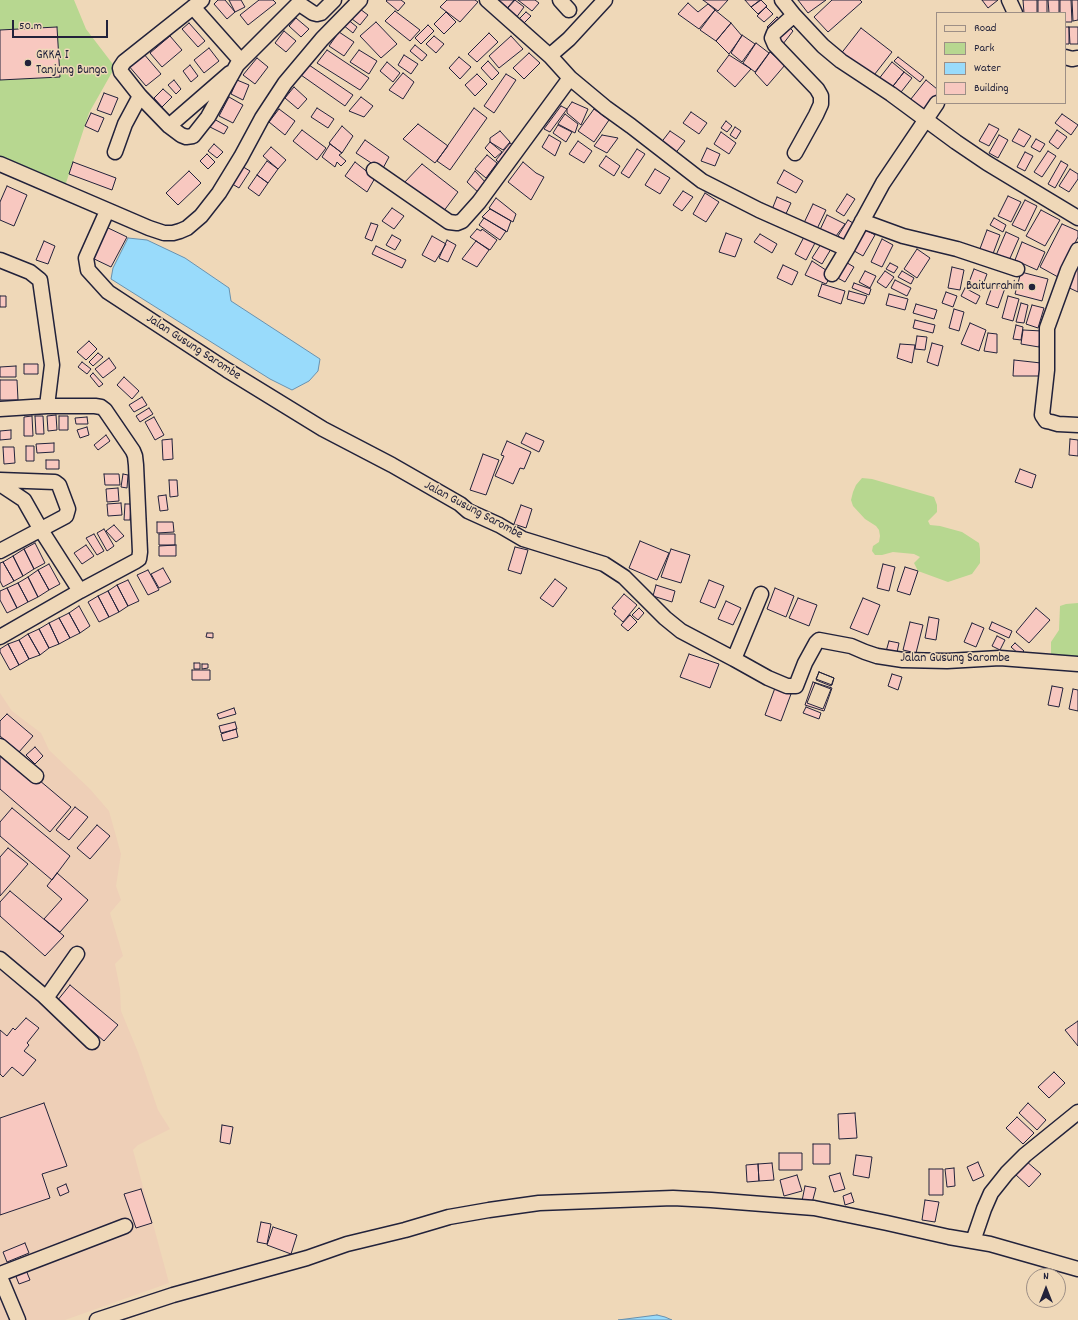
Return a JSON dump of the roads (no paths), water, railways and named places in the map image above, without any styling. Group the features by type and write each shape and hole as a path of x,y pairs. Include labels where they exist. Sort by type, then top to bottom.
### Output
{"street":[{"path":"169,126 238,65 297,5 300,5 317,14 321,13 334,0"},
{"path":"0,164 149,228 164,233 180,231 192,224 206,211 242,157 262,118 285,83 322,38 360,0"},
{"path":"487,0 551,57 570,78 606,108 702,181 759,210 847,249"},
{"path":"551,57 554,52 569,39 605,0"},
{"path":"782,0 823,46 841,61 891,94 987,163 1078,218"},
{"path":"1009,0 1014,12"},
{"path":"198,4 238,65 208,117 193,136 186,137 169,126 141,97 121,72 120,68 198,4"},
{"path":"794,15 774,33 772,38 775,45 817,89 821,96 821,104 816,115 795,153"},
{"path":"1066,56 1072,59 1078,58"},
{"path":"374,170 449,222 457,223 462,221 479,202 570,78"},
{"path":"115,152 125,124 141,97"},
{"path":"832,274 894,166 927,120 936,104"},
{"name":"Jalan Gusung Sarombe","path":"107,211 86,258 88,270 108,292 227,370 324,429 392,465 460,504 468,511 499,525 523,539 604,564 624,577 665,618 681,631 768,678 787,686 796,686 805,663 816,642 819,640 851,646 877,656 903,660 947,661 1000,658 1078,664"},
{"path":"862,221 904,236 957,249 1016,269"},
{"path":"1078,250 1068,270 1047,328 1047,370 1042,415 1046,421 1058,424 1078,425"},
{"path":"0,260 30,272 40,280 52,365 48,406"},
{"path":"0,409 48,406 99,406 106,410 133,451 136,465 140,552 139,559 136,561 0,637"},
{"path":"0,480 55,482 59,486 68,509 66,516 0,551"},
{"path":"0,484 24,500 41,530 80,591"},
{"path":"734,659 761,594"},
{"path":"0,746 36,776"},
{"path":"44,996 49,994 77,954"},
{"path":"0,959 44,996 92,1042"},
{"path":"973,1241 991,1193 1006,1172 1078,1112"},
{"path":"97,1320 173,1295 307,1258 348,1244 406,1230 449,1217 539,1203 673,1198 814,1208 990,1244 1078,1269"},
{"path":"0,1274 125,1226"},
{"path":"0,1278 18,1320"}],"water":[{"path":"128,238 147,240 185,258 229,288 231,301 320,359 318,371 309,381 292,390 270,379 111,279 113,268"},
{"path":"657,1315 672,1320 618,1320"}],"place":[{"name":"GKKA I Tanjung Bunga","path":"28,63"},
{"name":"Baiturrahim","path":"1032,287"}]}
